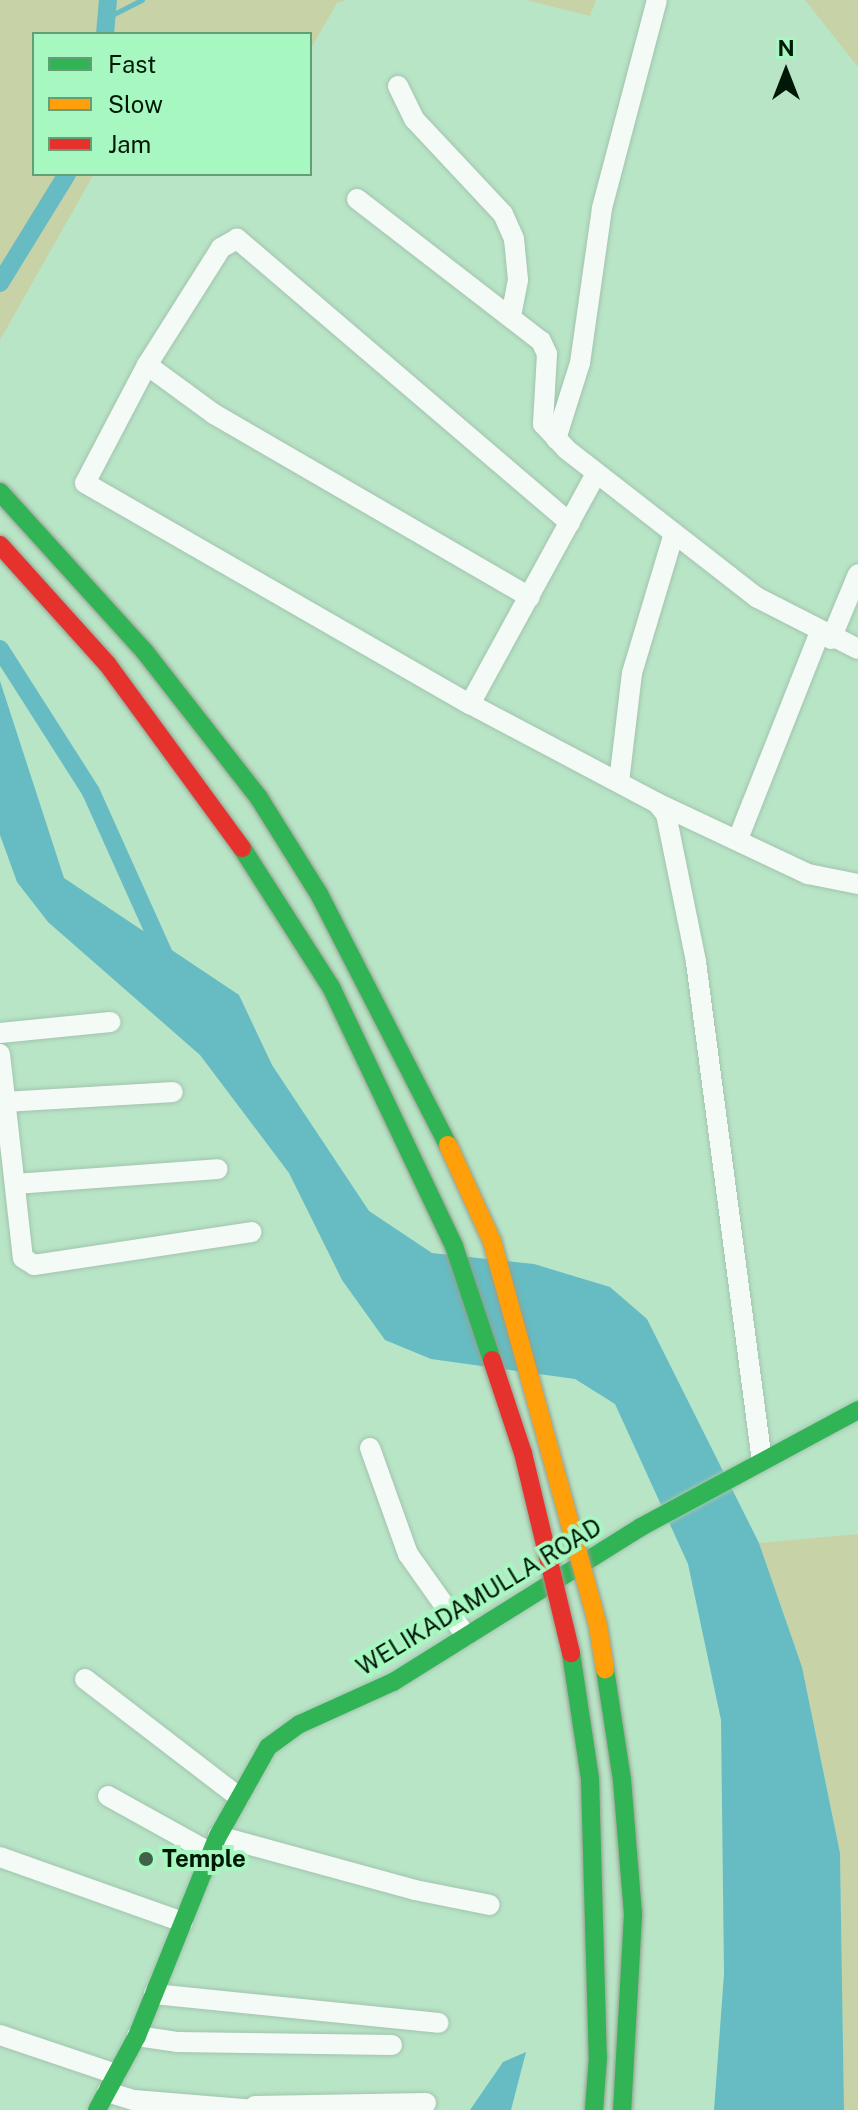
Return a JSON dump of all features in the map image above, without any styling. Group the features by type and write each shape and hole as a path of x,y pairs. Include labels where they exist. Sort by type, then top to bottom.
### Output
{"main road":[{"path":"0,492 145,652 259,798 319,894 409,1062 492,1241 598,1626 617,1749 633,1915 622,2110"},
{"path":"0,545 108,665 247,856 331,987 454,1246 523,1453 570,1649 590,1779 598,2057 594,2110"},
{"name":"WELIKADAMULLA ROAD","path":"107,2092 137,2036 214,1845 268,1747 300,1724 393,1682 641,1527 858,1410"}],"street":[{"path":"556,439 580,363 602,208 657,0"},
{"path":"398,86 414,119 503,214 514,239 518,280 511,315"},
{"path":"357,199 541,341 547,354 543,424 556,439 673,536 756,597 825,635 858,649"},
{"path":"570,523 237,239 221,248 147,365 85,483 470,704 657,803 808,874 858,884"},
{"path":"147,365 214,414 530,597"},
{"path":"470,704 596,474"},
{"path":"619,782 632,673 673,536"},
{"path":"738,839 825,635 858,574"},
{"path":"657,803 666,814 681,871 696,962 762,1461"},
{"path":"0,1033 110,1022"},
{"path":"0,1054 23,1258 34,1265 252,1232"},
{"path":"5,1102 173,1092"},
{"path":"15,1184 217,1169"},
{"path":"370,1448 408,1554 466,1636"},
{"path":"85,1679 239,1797"},
{"path":"108,1796 214,1845 490,1905"},
{"path":"0,1857 183,1922"},
{"path":"154,1994 439,2023"},
{"path":"0,2035 107,2092 134,2100 255,2108 426,2103"},
{"path":"137,2036 177,2042 392,2045"}],"green space":[{"path":"0,0 346,0 337,3 312,47 312,32 32,32 32,176 93,176 0,340"},
{"path":"526,0 596,0 590,16"},
{"path":"805,0 858,0 858,67"},
{"path":"858,1534 858,2110 844,2110 840,1853 802,1667 759,1543"}],"water":[{"path":"0,681 64,878 239,995 272,1065 369,1211 432,1253 534,1264 610,1287 647,1319 759,1543 802,1667 840,1853 844,2110 714,2110 724,1974 721,1720 688,1564 615,1404 575,1379 431,1359 385,1340 342,1280 289,1173 200,1055 48,922 17,882 0,835"},
{"path":"526,2052 511,2110 470,2110 503,2062"}],"waterway":[{"path":"105,32 108,0"},
{"path":"108,17 142,0"},
{"path":"0,283 66,176"},
{"path":"0,649 91,792 168,963"}],"traffic: fast":[{"path":"0,492 145,652 259,798 319,894 448,1145"},
{"path":"242,848 331,987 454,1246 492,1360"},
{"path":"97,2110 137,2036 218,1836 268,1747 300,1724 393,1682 641,1527 858,1410"},
{"path":"571,1653 590,1779 598,2057 594,2110"},
{"path":"605,1669 622,1780 633,1915 622,2110"}],"traffic: slow":[{"path":"448,1145 492,1241 598,1626 605,1669"}],"traffic: jam":[{"path":"0,545 108,665 242,848"},
{"path":"492,1360 523,1453 571,1653"}],"place":[{"name":"Temple","path":"146,1859"}]}
